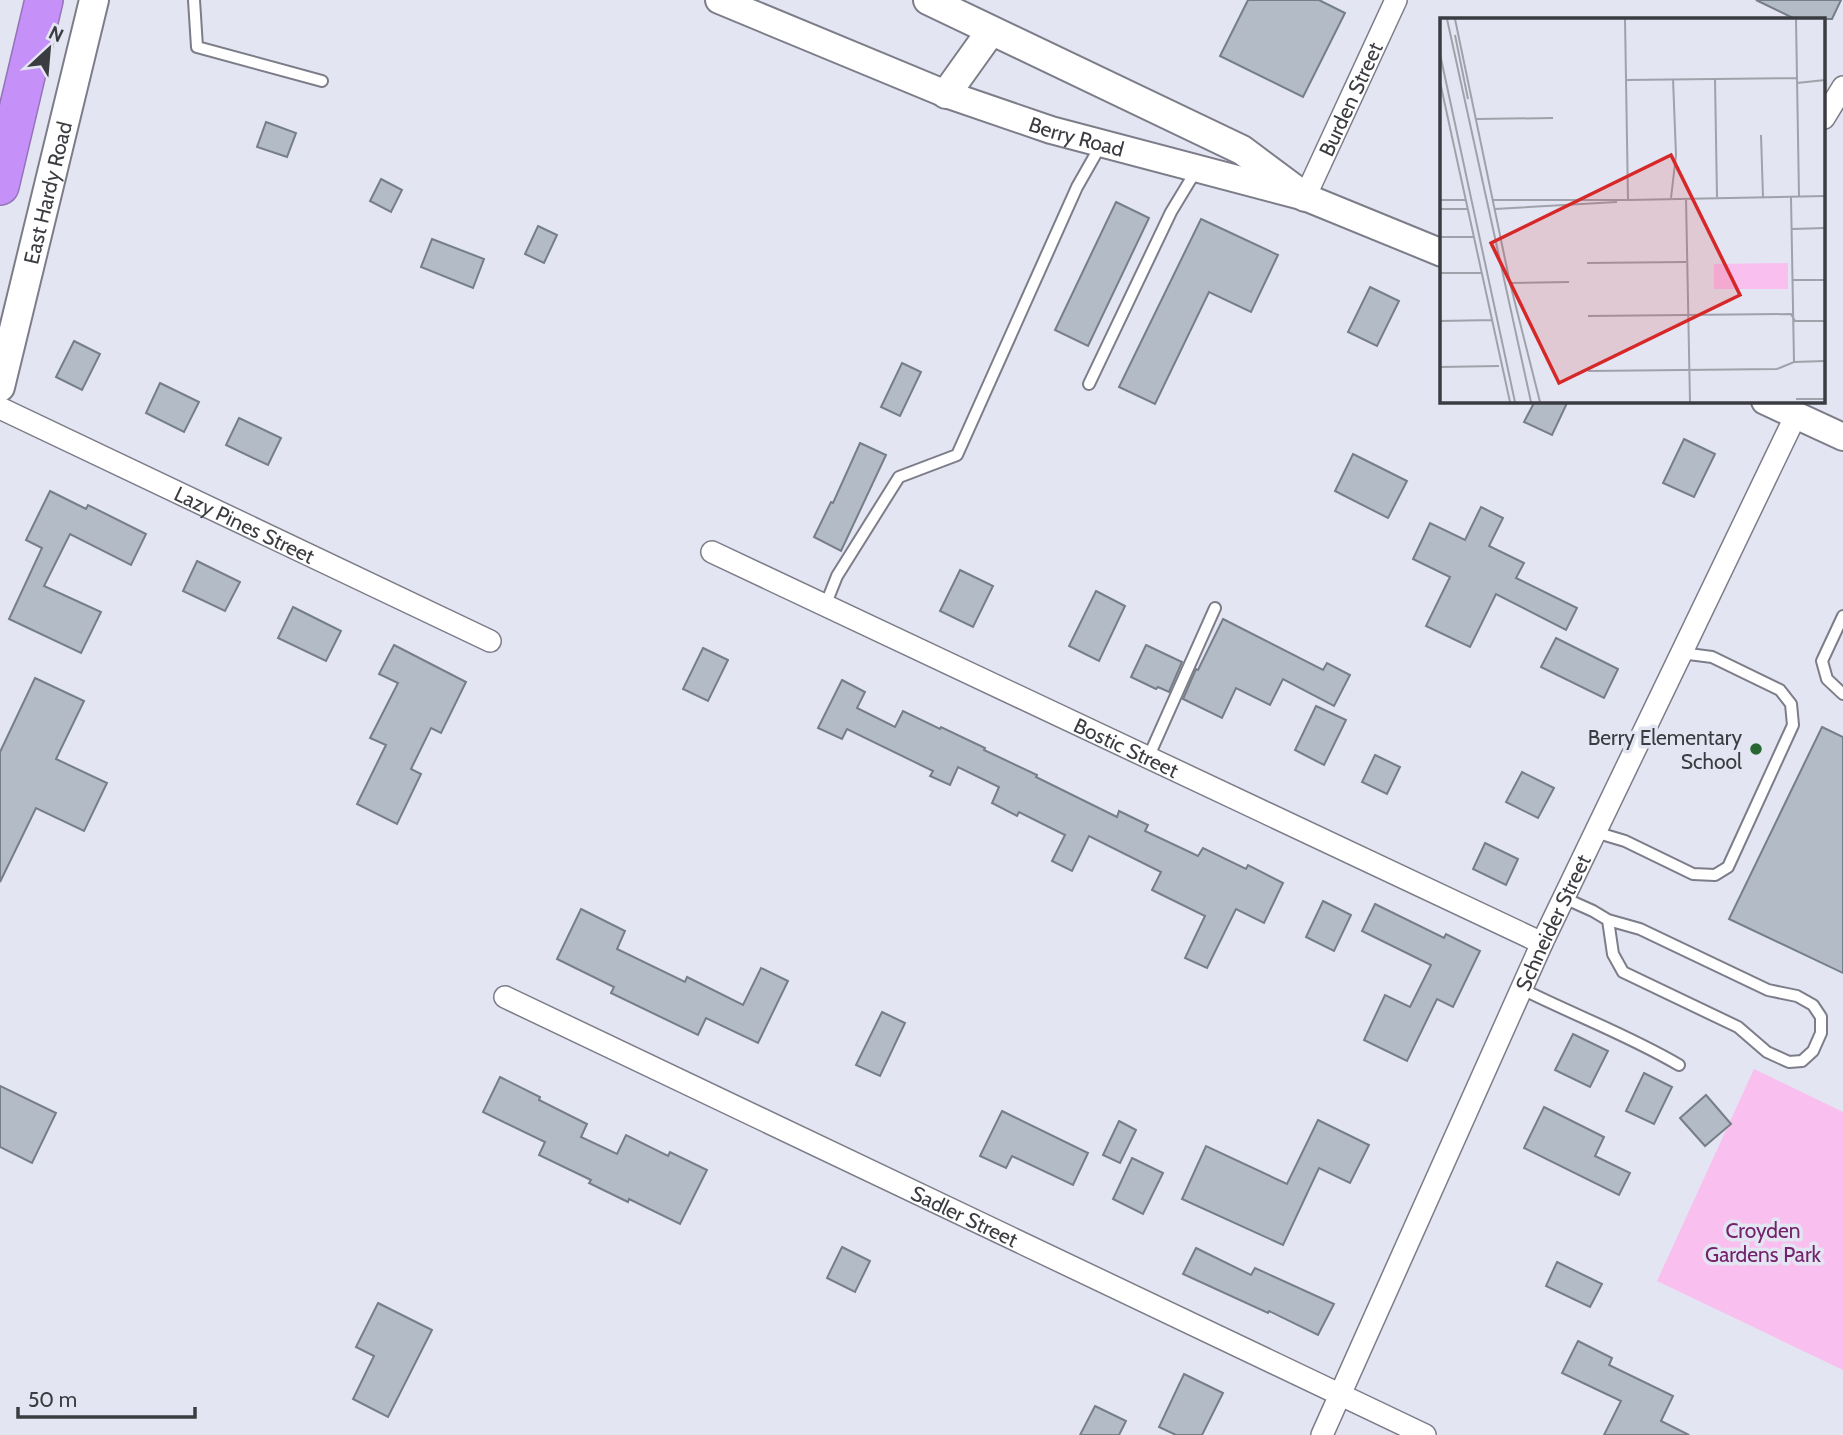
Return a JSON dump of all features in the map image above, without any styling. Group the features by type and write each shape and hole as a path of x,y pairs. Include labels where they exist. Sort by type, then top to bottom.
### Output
{"highway":[{"path":"0,186 44,0"}],"main road":[{"name":"East Hardy Road","path":"0,387 94,0"},
{"path":"928,0 1242,150 1305,197"},
{"path":"946,94 991,31"}],"street":[{"name":"Berry Road","path":"719,0 946,94 1051,130 1305,197 1440,252"},
{"name":"Burden Street","path":"1305,197 1396,0"},
{"path":"1826,114 1843,87"},
{"path":"1767,402 1843,437"},
{"name":"Lazy Pines Street","path":"0,408 489,641"},
{"name":"Schneider Street","path":"1322,1435 1542,943 1796,415"},
{"name":"Bostic Street","path":"712,552 1542,943"},
{"name":"Sadler Street","path":"505,998 1424,1435"}],"lane":[{"path":"194,0 197,47 321,81"},
{"path":"825,606 837,576 899,477 957,455 1077,187 1102,144"},
{"path":"1089,384 1171,212 1197,169"},
{"path":"1148,758 1215,608"},
{"path":"1843,616 1822,661 1827,680 1843,694"},
{"path":"1595,832 1625,841 1693,874 1715,875 1728,867 1793,724 1791,704 1780,690 1712,657 1681,653"},
{"path":"1564,898 1608,920 1640,929 1768,990 1797,996 1813,1005 1821,1017 1821,1033 1813,1051 1802,1061 1789,1062 1767,1052 1738,1027 1623,972 1613,954 1608,920"},
{"path":"1522,989 1646,1046 1679,1065"}],"green space":[{"name":"Croyden Gardens Park","path":"1754,1069 1843,1112 1843,1370 1657,1281"}],"building":[{"path":"1248,0 1319,0 1345,13 1303,97 1220,56"},
{"path":"1756,0 1841,0 1832,19 1793,18"},
{"path":"266,122 296,133 287,157 257,147"},
{"path":"381,179 402,190 391,212 370,201"},
{"path":"1116,202 1149,218 1088,346 1055,330"},
{"path":"1201,219 1278,255 1251,312 1209,292 1155,404 1119,387"},
{"path":"538,226 557,235 544,263 525,254"},
{"path":"432,239 484,259 473,288 421,267"},
{"path":"1370,287 1399,301 1377,346 1348,332"},
{"path":"74,341 100,354 82,390 56,377"},
{"path":"902,363 921,372 900,416 881,407"},
{"path":"160,383 199,402 184,432 146,413"},
{"path":"1534,402 1568,402 1552,435 1524,422"},
{"path":"239,418 281,438 268,465 226,445"},
{"path":"1684,439 1715,454 1694,497 1663,483"},
{"path":"860,443 886,455 841,551 814,537 831,502 833,503"},
{"path":"1353,454 1407,481 1388,518 1335,491"},
{"path":"50,491 86,509 88,505 146,534 131,565 70,534 44,586 101,612 81,653 9,619 42,548 26,540"},
{"path":"1481,507 1503,518 1489,546 1524,563 1516,578 1577,608 1566,630 1496,594 1470,647 1426,626 1450,577 1413,559 1430,523 1465,540"},
{"path":"197,561 240,582 225,611 183,591"},
{"path":"960,570 993,586 973,627 940,611"},
{"path":"1096,591 1125,606 1099,661 1069,646"},
{"path":"293,607 341,631 326,661 278,638"},
{"path":"1223,619 1323,670 1327,663 1350,675 1334,706 1283,679 1270,705 1236,688 1222,718 1183,699"},
{"path":"1556,638 1618,669 1604,698 1541,667"},
{"path":"394,645 466,682 441,733 431,728 411,769 421,774 397,824 357,804 386,745 370,738 398,683 379,674"},
{"path":"1146,645 1182,662 1169,692 1131,677"},
{"path":"703,648 728,660 708,701 683,689"},
{"path":"35,678 84,701 56,759 107,783 84,831 36,808 0,882 0,752"},
{"path":"842,680 865,692 857,708 895,727 903,711 985,748 984,750 1117,817 1119,811 1148,825 1145,831 1198,856 1203,848 1246,869 1248,865 1283,883 1264,923 1236,909 1207,968 1185,958 1205,916 1152,890 1161,872 1089,836 1072,871 1052,861 1065,835 1019,812 1017,816 992,803 999,787 958,767 950,785 930,776 933,771 847,729 842,739 818,728"},
{"path":"1316,706 1346,720 1324,765 1295,750"},
{"path":"1822,727 1843,737 1843,973 1729,919"},
{"path":"1375,755 1400,767 1387,794 1362,782"},
{"path":"1522,772 1554,788 1538,818 1506,802"},
{"path":"1485,843 1518,859 1506,885 1473,869"},
{"path":"1323,901 1351,915 1334,951 1306,937"},
{"path":"1375,904 1444,938 1446,934 1480,951 1453,1007 1437,999 1407,1061 1364,1040 1385,995 1410,1007 1431,965 1362,931"},
{"path":"581,909 625,931 617,949 685,982 687,977 743,1005 761,968 788,981 758,1043 706,1018 698,1035 611,993 614,987 557,959"},
{"path":"882,1012 905,1023 880,1076 856,1065"},
{"path":"1573,1034 1608,1051 1590,1087 1555,1070"},
{"path":"1644,1073 1672,1087 1654,1124 1626,1111"},
{"path":"500,1077 587,1124 581,1137 617,1154 626,1135 668,1156 670,1152 707,1170 680,1224 589,1183 591,1180 539,1155 545,1142 483,1112"},
{"path":"0,1086 56,1113 32,1163 0,1147"},
{"path":"1706,1095 1731,1124 1705,1146 1680,1118"},
{"path":"1544,1107 1604,1137 1595,1156 1630,1173 1619,1195 1524,1148"},
{"path":"1002,1111 1088,1153 1073,1185 1012,1156 1006,1168 980,1156"},
{"path":"1318,1120 1369,1145 1350,1183 1319,1168 1283,1245 1182,1199 1206,1146 1287,1184"},
{"path":"1119,1121 1136,1130 1120,1163 1103,1155"},
{"path":"1132,1158 1163,1173 1143,1214 1113,1199"},
{"path":"842,1247 870,1261 855,1292 827,1278"},
{"path":"1196,1248 1251,1275 1255,1268 1334,1304 1318,1335 1183,1274"},
{"path":"1557,1262 1602,1284 1590,1307 1546,1286"},
{"path":"378,1303 432,1330 388,1417 353,1399 374,1356 356,1347"},
{"path":"1578,1341 1612,1358 1609,1365 1673,1396 1661,1421 1689,1435 1604,1435 1621,1401 1562,1373"},
{"path":"1184,1374 1223,1393 1202,1435 1176,1435 1159,1427"},
{"path":"1095,1406 1126,1421 1119,1435 1080,1435"}],"place":[{"name":"Berry Elementary School","path":"1756,749"}]}
